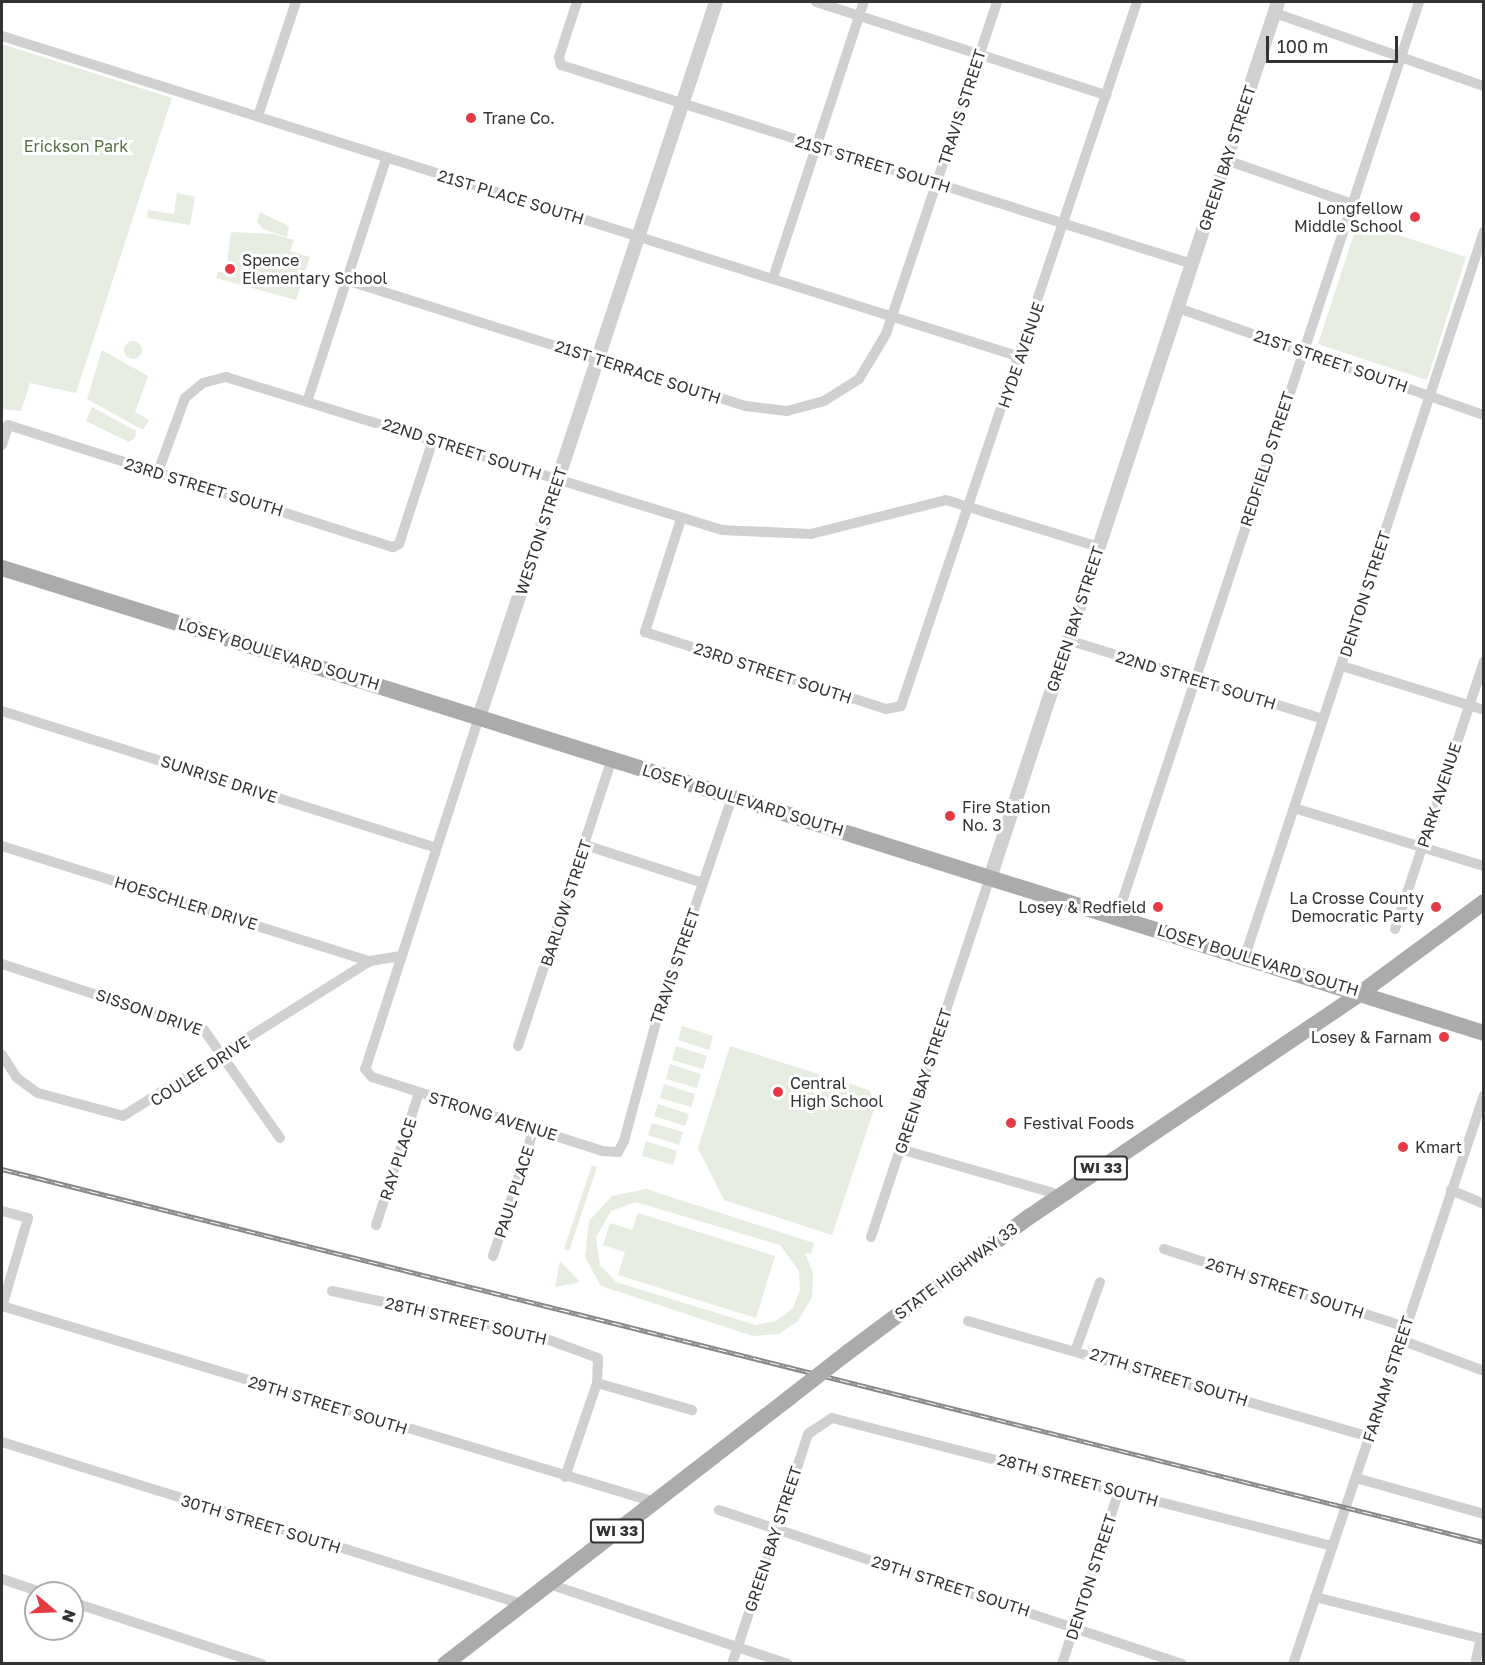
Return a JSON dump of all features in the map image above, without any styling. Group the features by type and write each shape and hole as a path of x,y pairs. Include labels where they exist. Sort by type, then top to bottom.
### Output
{"main road":[{"name":"LOSEY BOULEVARD SOUTH","path":"2,568 990,878 1362,992 1484,1033"},
{"name":"STATE HIGHWAY 33","path":"445,1664 847,1353 1060,1195 1362,992 1484,902"}],"street":[{"path":"258,116 296,2"},
{"name":"21ST STREET SOUTH","path":"577,2 559,57 561,65 1192,264"},
{"name":"WESTON STREET","path":"366,1060 716,2"},
{"path":"816,2 1106,95"},
{"path":"773,278 864,2"},
{"name":"TRAVIS STREET","path":"893,316 997,2"},
{"name":"HYDE AVENUE","path":"901,706 971,507 1137,2"},
{"name":"REDFIELD STREET","path":"1117,917 1419,2"},
{"path":"1276,7 1400,57 1484,86"},
{"name":"GREEN BAY STREET","path":"871,1237 1276,7"},
{"name":"21ST PLACE SOUTH","path":"2,36 258,116 386,159 639,235 1020,357"},
{"path":"308,399 386,159"},
{"path":"1226,160 1352,204"},
{"name":"DENTON STREET","path":"1245,956 1480,251 1484,231"},
{"name":"21ST TERRACE SOUTH","path":"346,280 745,406 800,409 824,401 859,379 879,351 893,316"},
{"name":"21ST STREET SOUTH","path":"1178,308 1484,415"},
{"name":"22ND STREET SOUTH","path":"158,472 178,410 203,382 240,379 681,519 733,532 790,536 840,528 932,502 971,507 1099,547"},
{"name":"23RD STREET SOUTH","path":"2,445 8,425 388,546 399,544 433,440"},
{"name":"23RD STREET SOUTH","path":"681,519 645,632 886,709 901,706"},
{"name":"22ND STREET SOUTH","path":"1068,640 1323,719"},
{"name":"PARK AVENUE","path":"1395,929 1484,661"},
{"path":"1342,666 1484,710"},
{"name":"SUNRISE DRIVE","path":"2,711 436,848"},
{"name":"BARLOW STREET","path":"518,1046 612,759"},
{"name":"TRAVIS STREET","path":"623,1137 732,797"},
{"path":"1294,808 1484,866"},
{"path":"585,845 704,883"},
{"name":"HOESCHLER DRIVE","path":"2,846 370,961"},
{"name":"COULEE DRIVE","path":"2,1055 17,1078 38,1093 114,1117 140,1110 370,961 400,956"},
{"name":"SISSON DRIVE","path":"2,964 189,1023 213,1036 280,1138"},
{"name":"STRONG AVENUE","path":"366,1060 370,1076 608,1153 620,1150 623,1137"},
{"name":"RAY PLACE","path":"376,1225 419,1093"},
{"name":"FARNAM STREET","path":"1293,1664 1484,1095"},
{"name":"PAUL PLACE","path":"493,1256 534,1128"},
{"path":"900,1149 1060,1195"},
{"path":"1451,1190 1484,1203"},
{"path":"2,1211 28,1218 2,1306"},
{"name":"26TH STREET SOUTH","path":"1164,1249 1405,1327"},
{"path":"1076,1348 1101,1282"},
{"name":"28TH STREET SOUTH","path":"332,1291 531,1334 598,1358 597,1383"},
{"name":"29TH STREET SOUTH","path":"2,1306 565,1477 655,1502"},
{"name":"27TH STREET SOUTH","path":"968,1321 1076,1348 1370,1437"},
{"path":"1401,1340 1484,1371"},
{"path":"565,1477 597,1383 692,1410"},
{"name":"28TH STREET SOUTH","path":"824,1420 846,1419 1332,1546"},
{"name":"GREEN BAY STREET","path":"732,1664 808,1434 824,1420"},
{"name":"30TH STREET SOUTH","path":"2,1442 522,1604"},
{"path":"1356,1478 1484,1514"},
{"name":"DENTON STREET","path":"1062,1664 1119,1491"},
{"name":"29TH STREET SOUTH","path":"719,1510 1182,1664"},
{"path":"2,1579 24,1586"},
{"path":"549,1584 788,1664"},
{"path":"1315,1597 1482,1638 1475,1664"},
{"path":"84,1606 262,1664"}],"green space":[{"name":"Erickson Park","path":"2,44 172,98 76,393 30,383 21,411 2,409"},
{"path":"177,193 195,197 190,225 147,218 148,210 174,214"},
{"path":"260,212 289,226 287,237 263,229 257,222"},
{"path":"1358,222 1466,257 1427,380 1318,344"},
{"path":"231,232 274,234 294,240 290,251 310,257 296,300 216,278 218,272 226,272"},
{"path":"129,341 137,341 142,346 140,357 129,359 124,354 124,346"},
{"path":"102,350 148,376 135,412 149,420 143,430 87,399"},
{"path":"92,407 136,431 135,438 129,442 86,421"},
{"path":"682,1026 713,1036 709,1050 678,1040"},
{"path":"676,1046 707,1056 703,1069 672,1060"},
{"path":"730,1046 869,1090 876,1103 832,1235 724,1200 698,1148"},
{"path":"670,1064 701,1074 697,1088 666,1079"},
{"path":"664,1084 695,1094 691,1107 660,1098"},
{"path":"658,1104 689,1114 685,1126 654,1116"},
{"path":"652,1123 683,1132 679,1145 648,1135"},
{"path":"646,1141 677,1151 673,1165 642,1156"},
{"path":"592,1165 597,1167 569,1251 564,1249"},
{"path":"646,1189 814,1243 811,1254 805,1253 813,1273 812,1297 798,1321 779,1334 753,1336 601,1286 585,1257 589,1221 612,1196","holes":["636,1202 780,1245 799,1271 800,1290 793,1308 776,1321 756,1325 616,1282 600,1265 596,1237 611,1211"]},
{"path":"638,1213 775,1256 756,1318 618,1275 625,1252 603,1245 610,1223 632,1230"},
{"path":"560,1261 579,1281 555,1287"}],"railway":[{"path":"2,1169 1484,1542"}],"place":[{"name":"Trane Co.","path":"471,118"},
{"name":"Longfellow Middle School","path":"1415,217"},
{"name":"Spence Elementary School","path":"230,269"},
{"name":"Fire Station No. 3","path":"950,816"},
{"name":"Losey & Redfield","path":"1158,907"},
{"name":"La Crosse County Democratic Party","path":"1436,907"},
{"name":"Losey & Farnam","path":"1444,1037"},
{"name":"Central High School","path":"778,1092"},
{"name":"Festival Foods","path":"1011,1123"},
{"name":"Kmart","path":"1403,1147"}]}
